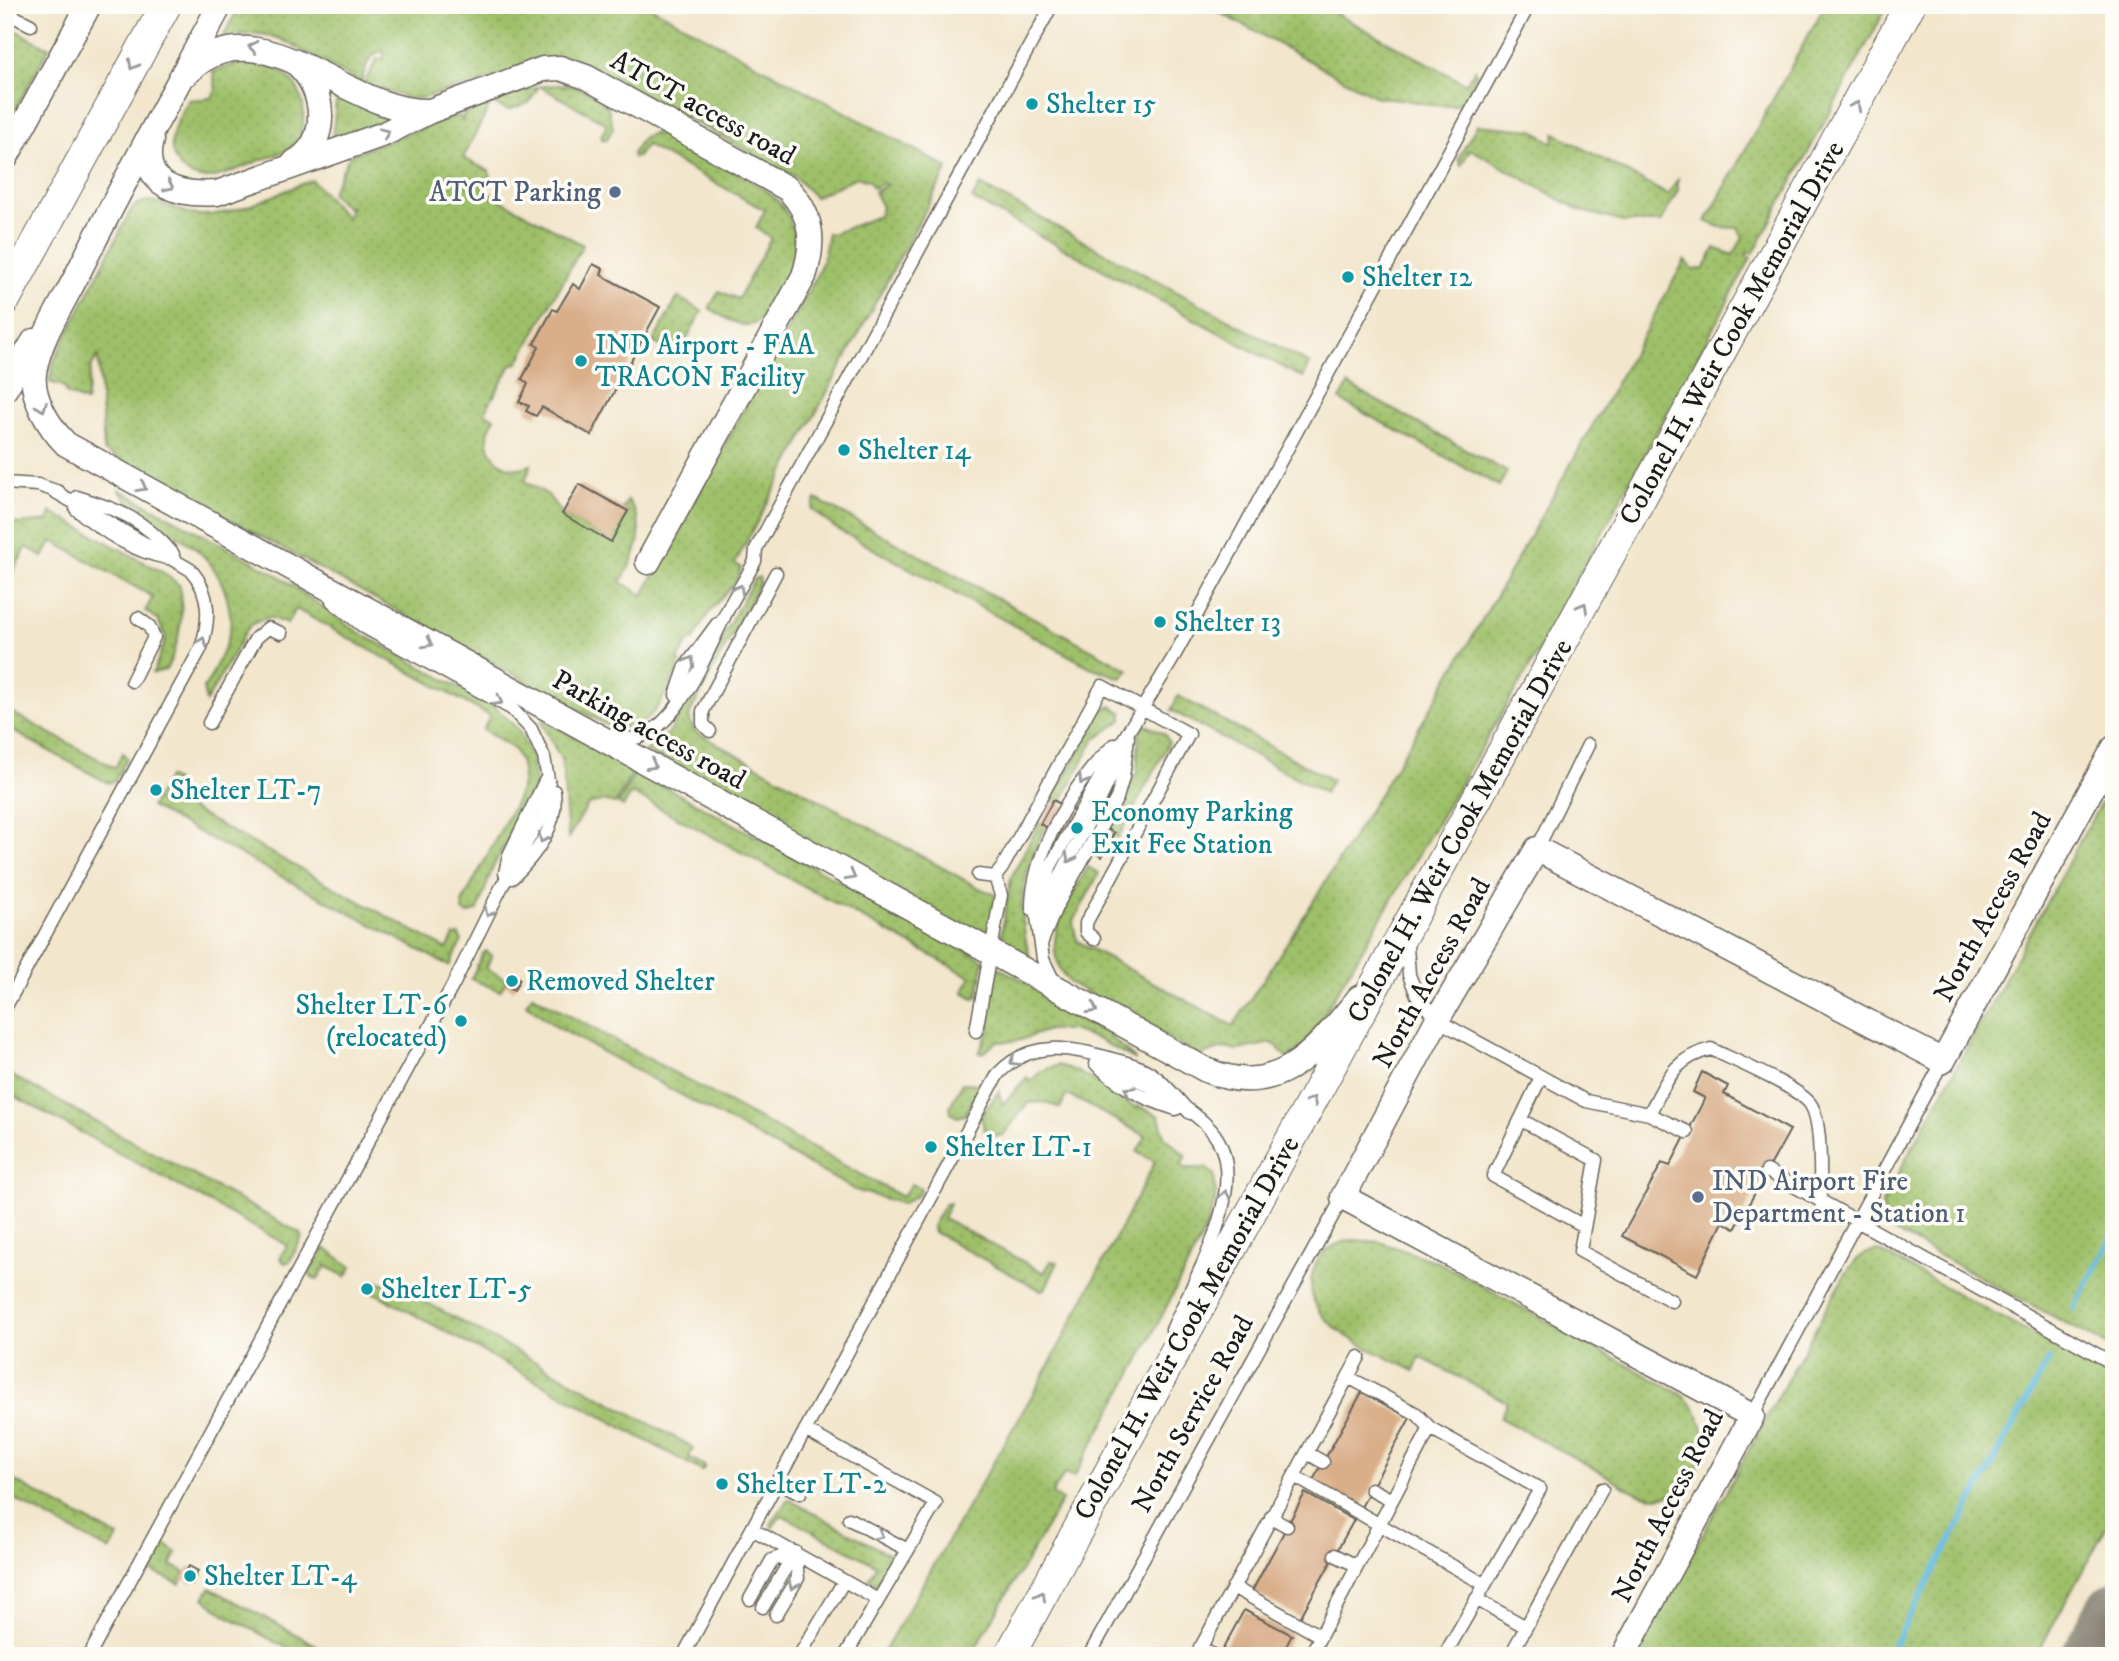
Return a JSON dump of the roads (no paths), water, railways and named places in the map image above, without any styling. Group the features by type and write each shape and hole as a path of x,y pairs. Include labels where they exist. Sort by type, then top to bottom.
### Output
{"street":[{"path":"5,159 89,5"},
{"path":"5,300 166,5"},
{"path":"5,389 99,232 220,5"},
{"name":"Colonel H. Weir Cook Memorial Drive","path":"1009,1656 1910,5"},
{"name":"ATCT access road","path":"179,82 199,60 229,48 248,45 275,50 392,108 430,111"},
{"path":"282,170 312,150 319,132 315,85 293,60"},
{"name":"ATCT access road","path":"153,129 147,154 149,168 158,181 190,193 217,193 384,134 430,111 543,69 560,68 597,82 773,178 788,189 805,210 811,247 804,276 648,562"},
{"name":"Parking access road","path":"99,232 43,343 34,374 45,416 55,433 82,455 549,708 991,954 1206,1070 1230,1079 1255,1080 1280,1074 1303,1059 1388,963"},
{"name":"North Access Road","path":"1943,1060 2114,748"},
{"path":"1537,849 1943,1060"},
{"name":"North Access Road","path":"1537,849 1437,1020 1343,1197 1752,1416 1623,1656"}],"lane":[{"path":"549,708 610,736 628,740 651,733 670,712 699,671 724,617 755,561 756,549 1052,5"},
{"path":"1062,991 1047,971 1041,944 1037,918 1044,882 1079,814 1172,660 1529,5"},
{"path":"5,12 31,25"},
{"path":"5,484 38,485 112,508 153,530 177,560 199,580 208,604 208,619 201,648 5,1008"},
{"path":"52,490 100,528 142,553 177,560"},
{"path":"297,572 364,628 512,709 525,721 536,738 555,800 551,822 525,865 501,888"},
{"path":"710,731 704,724 703,711 776,573"},
{"path":"132,681 155,637 149,626 138,618"},
{"path":"209,723 256,638 268,628 281,633"},
{"path":"975,1031 1001,895 995,877 1102,686 1139,712 1189,734 1086,923 1086,932 1094,939"},
{"path":"1041,944 1056,907 1116,798 1123,777 1129,730"},
{"path":"1537,849 1588,746"},
{"path":"89,1656 440,1009 501,888 509,855 548,774"},
{"path":"978,875 995,877"},
{"path":"1409,925 1405,953 1409,975 1418,995 1437,1020 1586,1101 1649,1114 1687,1132"},
{"path":"682,1656 988,1088 1004,1067 1038,1050 1052,1047 1079,1049 1138,1066 1156,1077 1190,1113 1205,1124 1220,1145 1226,1169 1226,1198 1115,1461"},
{"path":"1079,1049 1124,1089 1143,1099 1190,1113"},
{"path":"1649,1114 1675,1066 1691,1054 1711,1049 1797,1093 1811,1105 1816,1124 1821,1203"},
{"path":"1752,1416 1943,1060"},
{"path":"1541,1077 1493,1176 1584,1226"},
{"path":"1521,1120 1596,1160 1580,1251 1672,1301"},
{"path":"1767,1171 1857,1224 2114,1364"},
{"name":"North Service Road","path":"1089,1656 1343,1197"},
{"path":"1214,1656 1198,1652 1359,1357"},
{"path":"1348,1377 1417,1415 1430,1428 1540,1489 1444,1656"},
{"path":"1310,1656 1430,1428"},
{"path":"805,1430 936,1503 845,1656"},
{"path":"1307,1453 1323,1462"},
{"path":"1294,1476 1484,1584"},
{"path":"777,1481 800,1493"},
{"path":"1371,1489 1392,1500"},
{"path":"1510,1656 1602,1489"},
{"path":"1272,1517 1287,1526"},
{"path":"849,1519 908,1550"},
{"path":"752,1529 878,1600"},
{"path":"750,1599 772,1560 795,1552"},
{"path":"763,1607 795,1552"},
{"path":"776,1615 799,1578 795,1552"},
{"path":"1335,1555 1357,1566"},
{"path":"799,1656 844,1581"},
{"path":"1233,1587 1320,1636"},
{"path":"1476,1599 1526,1627"}],"waterway":[{"path":"2074,1308 2114,1234"},
{"path":"1888,1656 2049,1359"}],"place":[{"name":"Shelter 15","path":"1032,104"},
{"name":"ATCT Parking","path":"615,192"},
{"name":"Shelter 12","path":"1348,277"},
{"name":"IND Airport - FAA TRACON Facility","path":"581,361"},
{"name":"Shelter 14","path":"844,450"},
{"name":"Shelter 13","path":"1160,622"},
{"name":"Shelter LT-7","path":"156,790"},
{"name":"Economy Parking Exit Fee Station","path":"1077,828"},
{"name":"Removed Shelter","path":"512,981"},
{"name":"Shelter LT-6 (relocated)","path":"461,1021"},
{"name":"Shelter LT-1","path":"931,1147"},
{"name":"IND Airport Fire Department - Station 1","path":"1698,1197"},
{"name":"Shelter LT-5","path":"367,1289"},
{"name":"Shelter LT-2","path":"722,1484"},
{"name":"Shelter LT-4","path":"190,1576"}]}
